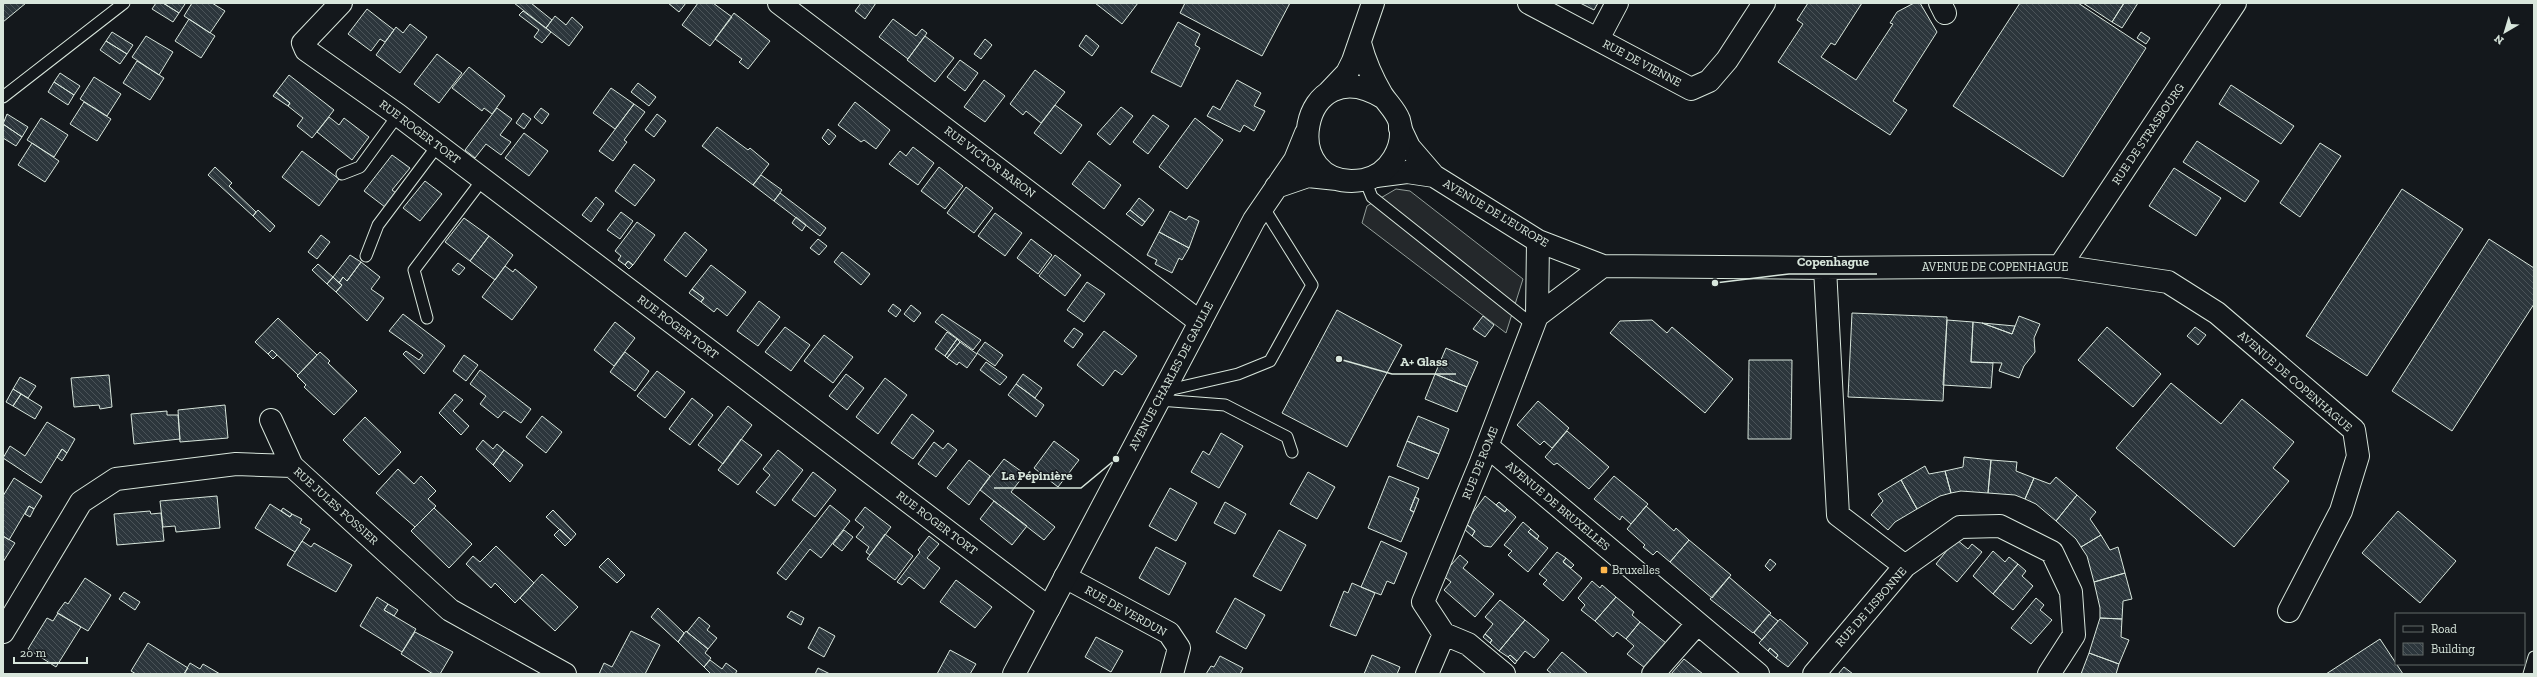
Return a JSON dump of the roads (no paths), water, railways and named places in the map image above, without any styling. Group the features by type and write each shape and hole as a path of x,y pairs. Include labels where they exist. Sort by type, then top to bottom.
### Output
{"street":[{"name":"RUE ROGER TORT","path":"342,3 303,43 306,50 438,145 1049,608"},
{"name":"RUE VICTOR BARON","path":"779,3 1200,322"},
{"path":"1340,180 1318,166 1311,156 1306,142 1306,133 1310,114 1347,73 1360,43 1373,3"},
{"path":"1529,3 1598,39 1617,3"},
{"name":"RUE DE VIENNE","path":"1598,39 1691,89 1709,81 1723,65 1764,3"},
{"name":"RUE DE STRASBOURG","path":"2060,266 2235,3"},
{"path":"1276,187 1308,176 1340,180 1371,178 1394,158 1399,147 1400,128 1393,108 1384,98 1370,74 1360,43"},
{"path":"1322,99 1329,93 1343,88 1357,87 1371,90 1384,98"},
{"name":"AVENUE DE L'EUROPE","path":"1400,128 1409,147 1434,176 1538,241 1603,266"},
{"name":"AVENUE CHARLES DE GAULLE","path":"1014,674 1262,205 1295,160 1306,133"},
{"name":"AVENUE DE L'EUROPE","path":"1371,178 1407,172 1434,176"},
{"name":"RUE DE ROME","path":"1444,634 1424,602 1487,446 1535,321 1538,241"},
{"path":"1535,321 1603,266"},
{"name":"AVENUE DE COPENHAGUE","path":"1603,266 1825,268 2060,266 2168,282 2217,313 2354,430 2358,456 2341,511 2289,611"},
{"path":"1825,268 1838,515 1905,566"},
{"path":"271,420 292,466"},
{"name":"AVENUE DE BRUXELLES","path":"1487,446 1758,674"},
{"name":"RUE JULES FOSSIER","path":"3,632 81,502 116,479 236,464 292,466 450,610 565,674"},
{"name":"RUE DE LISBONNE","path":"1814,674 1905,566 1960,527 2000,526 2052,552 2071,592 2074,634 2049,674"},
{"name":"RUE DE VERDUN","path":"1065,577 1169,633 1179,648 1172,674"},
{"path":"1653,674 1697,624"},
{"path":"1427,674 1444,634 1468,644 1504,674"}],"lane":[{"path":"3,97 124,3"},
{"path":"342,174 360,167 398,115"},
{"path":"366,256 378,225 438,145"},
{"path":"1371,178 1372,197 1535,321"},
{"path":"427,318 414,270 483,179"},
{"path":"1161,396 1238,374 1270,361 1312,285 1262,205"},
{"path":"1161,396 1225,405 1287,437 1292,452"},
{"path":"2529,674 2534,657"}],"place":[{"name":"Copenhague","path":"1715,283"},
{"name":"A+ Glass","path":"1339,359"},
{"name":"La Pépinière","path":"1116,459"},
{"name":"Bruxelles","path":"1604,570"}]}
